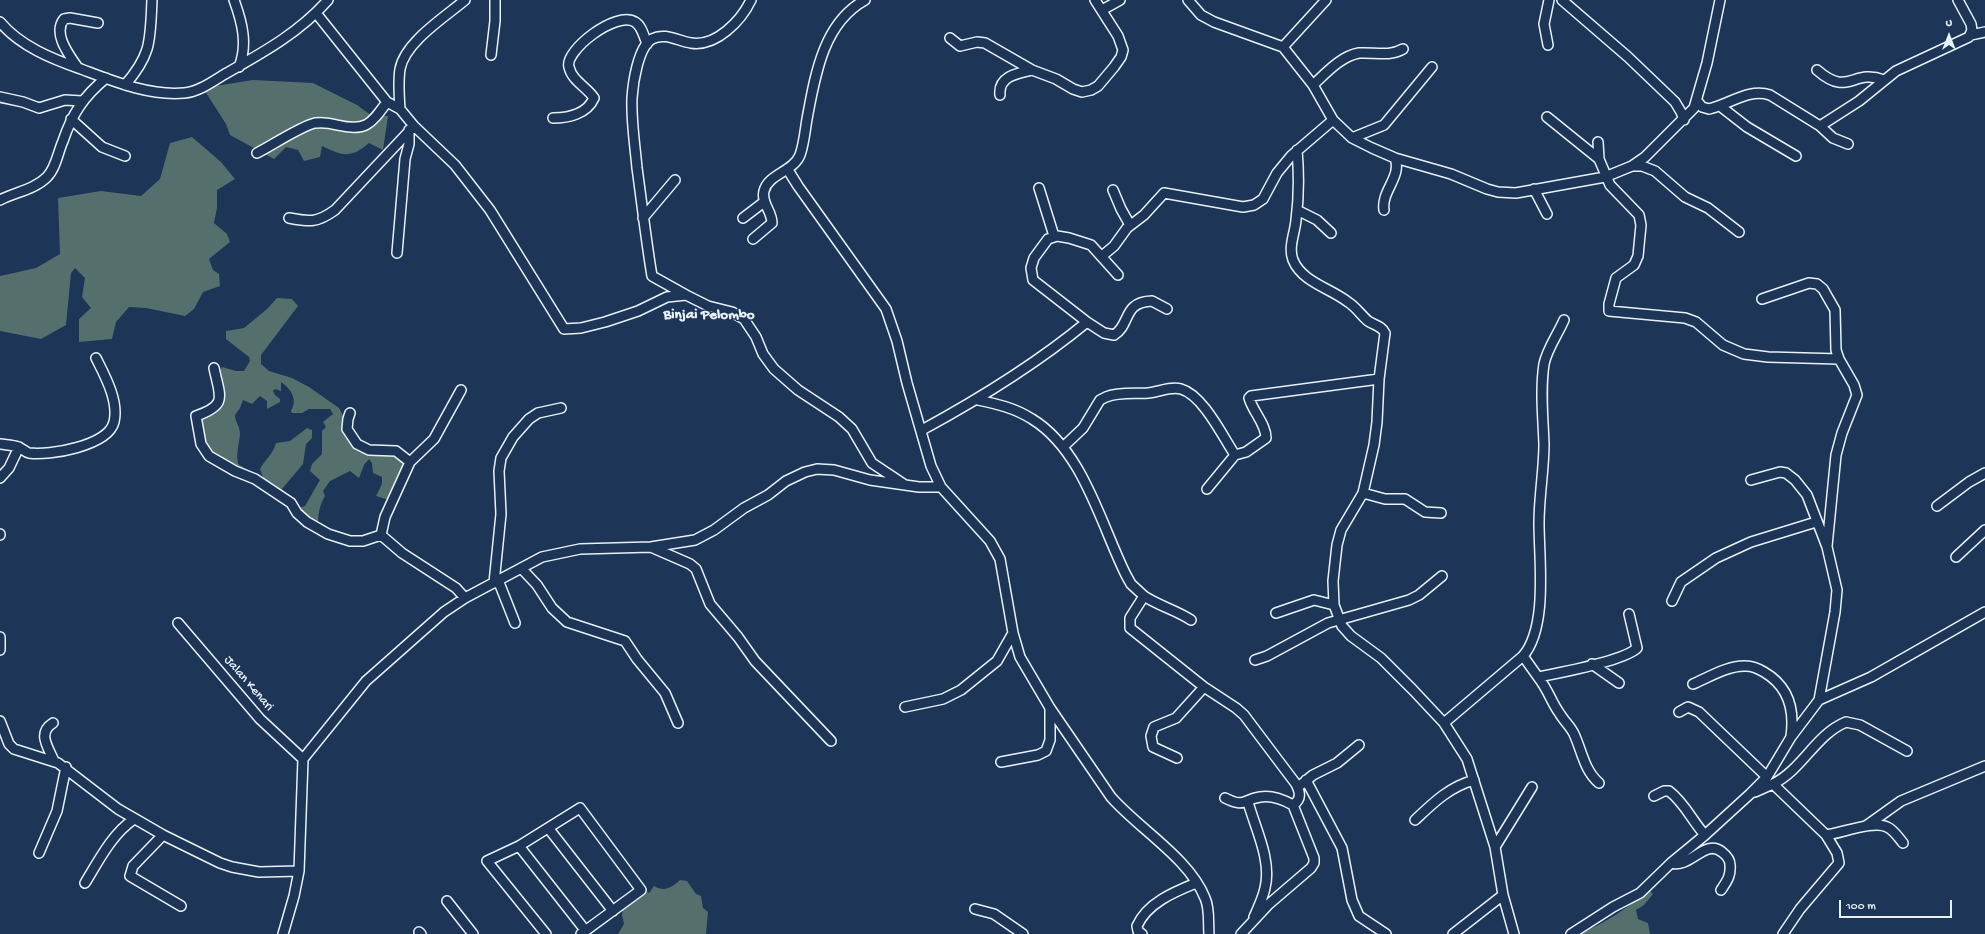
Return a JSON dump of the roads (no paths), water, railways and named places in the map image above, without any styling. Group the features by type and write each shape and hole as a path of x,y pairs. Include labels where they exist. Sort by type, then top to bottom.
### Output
{"street":[{"path":"125,85 139,69 147,52 151,27 152,0"},
{"path":"234,0 240,18 244,43 239,67"},
{"path":"0,22 6,29 32,48 78,68 125,85 167,93 187,93 199,89 274,47 316,13 328,0"},
{"path":"465,0 418,41 405,57 401,67 398,84 400,109 411,128 455,165 490,210 564,329 581,328 605,322 638,311 667,297 686,296"},
{"path":"491,55 495,21 495,0"},
{"path":"752,0 732,26 708,42 692,43 664,36 653,39 647,44 636,71 632,97 636,153 643,218 652,276 686,296 708,306 732,312 744,319 756,337 763,354 774,369 798,390 839,417 852,429 872,464 905,485"},
{"path":"753,238 772,223 771,217 764,202 763,191 766,186 777,176 788,170 796,162 800,153 814,80 825,49 841,19 854,6 865,0"},
{"path":"950,38 960,46 977,42 985,43 1032,70 1056,79 1078,91 1088,91 1098,86 1114,67 1121,57 1122,50 1118,36 1095,0"},
{"path":"1102,10 1120,0"},
{"path":"1188,0 1201,15 1214,22 1283,47 1313,85 1333,120 1352,138 1394,158 1451,174 1487,190 1516,193 1605,177 1632,166 1645,157 1692,112 1698,102 1720,0"},
{"path":"1283,47 1326,0"},
{"path":"1548,45 1544,24 1549,0"},
{"path":"1562,0 1628,57 1675,102 1684,120"},
{"path":"1958,0 1971,24 1971,35"},
{"path":"316,13 388,102 400,109"},
{"path":"78,68 63,42 60,32 61,25 64,20 70,18 98,23"},
{"path":"553,118 574,116 592,102 594,98 589,90 582,86 576,78 569,68 568,63 572,54 595,32 610,23 622,20 632,21 640,27 647,44"},
{"path":"1820,126 1859,101 1884,80 1906,65 1971,35 1985,32"},
{"path":"1313,85 1349,56 1360,53 1394,53 1402,49"},
{"path":"1352,138 1384,125 1432,67"},
{"path":"1000,95 1001,85 1008,77 1032,70"},
{"path":"1817,70 1837,83 1845,84 1864,76 1884,80"},
{"path":"0,200 13,193 29,189 50,174 71,119 82,101 106,78"},
{"path":"1698,102 1705,109 1720,106 1752,93 1763,93 1770,95 1820,126 1833,138 1848,144"},
{"path":"0,97 23,102 39,108 65,100 82,101"},
{"path":"257,154 304,128 317,123 329,123 348,127 363,127 372,122 388,102"},
{"path":"1720,106 1747,127 1796,156"},
{"path":"1547,116 1599,159"},
{"path":"71,119 102,147 125,156"},
{"path":"1102,256 1114,246 1130,225 1144,215 1160,195 1166,192 1244,207 1254,205 1263,199 1277,173 1297,150 1333,120"},
{"path":"289,218 310,222 326,216 335,210 411,128"},
{"path":"397,253 405,159 411,128"},
{"path":"1598,142 1599,159 1605,177 1610,185 1639,215 1641,225 1640,249 1636,261 1629,270 1616,278 1609,304 1609,312 1685,318 1696,322 1723,345 1744,354 1768,357 1839,359"},
{"path":"1297,150 1299,185 1291,250 1293,259 1299,270 1306,277 1350,302 1366,319 1384,330 1385,337 1379,379 1377,422 1363,493 1341,530 1337,545 1333,581 1334,605 1338,619 1342,626 1351,636 1392,668 1444,723 1466,759 1496,847 1503,895 1514,934"},
{"path":"1384,210 1385,200 1397,169 1394,158"},
{"path":"1632,166 1642,166 1655,171 1685,197 1708,208 1739,232"},
{"path":"788,170 802,193 886,309 898,341 907,383 922,430 931,466 941,487 990,541 1000,559 1013,633 1020,657 1050,708 1111,797 1122,809 1178,860 1196,883 1207,906 1209,934"},
{"path":"643,218 675,180"},
{"path":"1039,188 1054,236"},
{"path":"1534,189 1547,214"},
{"path":"1113,190 1130,225"},
{"path":"743,218 764,202"},
{"path":"1297,210 1317,220 1331,233"},
{"path":"1118,275 1102,256 1088,244 1069,238 1054,236 1044,243 1034,258 1031,268 1032,277 1039,286 1104,334 1112,335 1118,331 1130,310 1139,304 1152,301 1166,309"},
{"path":"1762,299 1803,285 1817,284 1828,296 1835,310 1835,340 1839,359 1854,385 1857,395 1842,433 1836,455 1827,547"},
{"path":"1444,723 1523,656 1534,640 1540,601 1539,523 1544,443 1542,409 1544,370 1547,355 1564,320"},
{"path":"922,430 978,400 1068,338 1087,322"},
{"path":"0,444 19,447 27,453 69,450 93,440 109,429 113,424 114,416 112,398 106,377 96,358"},
{"path":"214,368 219,400 212,411 196,416 201,444 209,456 235,471 255,479 290,503 297,513 307,522 328,534 357,541 382,535"},
{"path":"1207,489 1235,455 1246,452 1266,438 1265,431 1250,400 1251,396 1379,379"},
{"path":"1063,448 1083,428 1103,398 1109,395 1152,393 1175,388 1188,392 1202,405 1235,455"},
{"path":"382,535 385,517 410,462 434,439 461,390"},
{"path":"978,400 1003,405 1033,419 1063,448 1097,505 1131,584 1144,596 1160,606 1182,614 1191,620"},
{"path":"515,623 496,582 501,514 499,471 501,458 513,437 529,418 538,413 561,408"},
{"path":"350,413 347,429 361,448 377,452 396,451 410,462"},
{"path":"0,478 9,468 19,447"},
{"path":"283,934 294,896 299,871 303,759 366,681 423,630 465,598 542,557 580,549 651,547 687,543 704,536 786,481 805,472 817,469 834,470 870,480 919,487 941,487"},
{"path":"1751,480 1768,474 1786,473 1795,480 1807,495 1816,522 1827,547 1837,590 1835,612 1819,700 1791,737 1770,780"},
{"path":"1937,506 1969,482 1985,473"},
{"path":"1363,493 1385,499 1405,499 1425,512 1441,513"},
{"path":"1672,601 1681,582 1716,558 1751,542 1816,522"},
{"path":"1956,557 1985,530"},
{"path":"382,535 402,553 456,588 465,598"},
{"path":"651,547 680,559 696,569 710,604 738,637 755,661 831,741"},
{"path":"521,568 537,585 552,608 566,622 597,633 620,638 627,643 637,659 665,693 678,723"},
{"path":"1255,660 1267,656 1315,629 1338,619 1409,600 1419,595 1442,576"},
{"path":"1144,596 1130,618 1130,628 1204,687 1223,698 1244,715 1298,788 1299,798 1293,805"},
{"path":"1276,613 1314,600 1334,605"},
{"path":"1819,700 1871,677 1985,612"},
{"path":"1538,677 1623,656 1637,648 1629,614"},
{"name":"Jalan Kenari","path":"178,623 260,719 303,759"},
{"path":"905,707 943,699 961,690 997,661 1013,633"},
{"path":"0,637 0,650"},
{"path":"1523,656 1551,695 1559,713 1573,732 1591,777 1599,783"},
{"path":"1592,664 1619,683"},
{"path":"1694,684 1741,666 1758,668 1783,686 1788,698 1792,718 1791,737"},
{"path":"1177,758 1153,747 1152,731 1157,725 1169,722 1176,718 1204,687"},
{"path":"1679,712 1688,707 1693,708 1826,835 1837,853 1839,863 1800,909 1783,934"},
{"path":"1001,762 1038,755 1046,751 1050,740 1050,708"},
{"path":"0,721 6,738 11,746 20,751 54,761 66,767 93,791 134,819 163,835 232,867 259,872 299,871"},
{"path":"1571,934 1613,907 1640,893 1671,863 1705,835 1750,794 1770,780 1791,773 1826,734 1846,722 1860,725 1907,751"},
{"path":"53,723 46,727 44,733 54,761"},
{"path":"1298,788 1306,780 1337,763 1359,745"},
{"path":"1865,827 1901,801 1985,766"},
{"path":"39,853 57,811 66,767"},
{"path":"1306,780 1342,848 1352,900 1359,916 1386,934"},
{"path":"1415,820 1443,794 1457,786 1474,780"},
{"path":"1496,847 1532,788"},
{"path":"1654,796 1664,791 1669,791 1682,803 1705,835"},
{"path":"1224,798 1238,803 1265,797 1278,799 1293,805 1314,858 1314,863 1311,868 1268,904 1244,933"},
{"path":"1248,802 1266,870 1265,888 1252,924"},
{"path":"519,846 583,932 641,890 580,808 549,829 519,846 487,861 546,934"},
{"path":"85,883 114,839 134,819"},
{"path":"1826,835 1865,827 1886,826 1903,842"},
{"path":"549,829 613,911"},
{"path":"163,835 133,866 130,871 130,876 181,906"},
{"path":"1671,863 1682,863 1710,848 1719,849 1730,861 1731,868 1728,880 1721,890"},
{"path":"1142,934 1138,931 1137,926 1148,910 1160,901 1196,883"},
{"path":"1454,934 1503,895"},
{"path":"447,902 473,934"},
{"path":"975,909 994,914 1023,934"}],"district":[{"name":"Binjai Pelombo","path":"709,316"}]}
